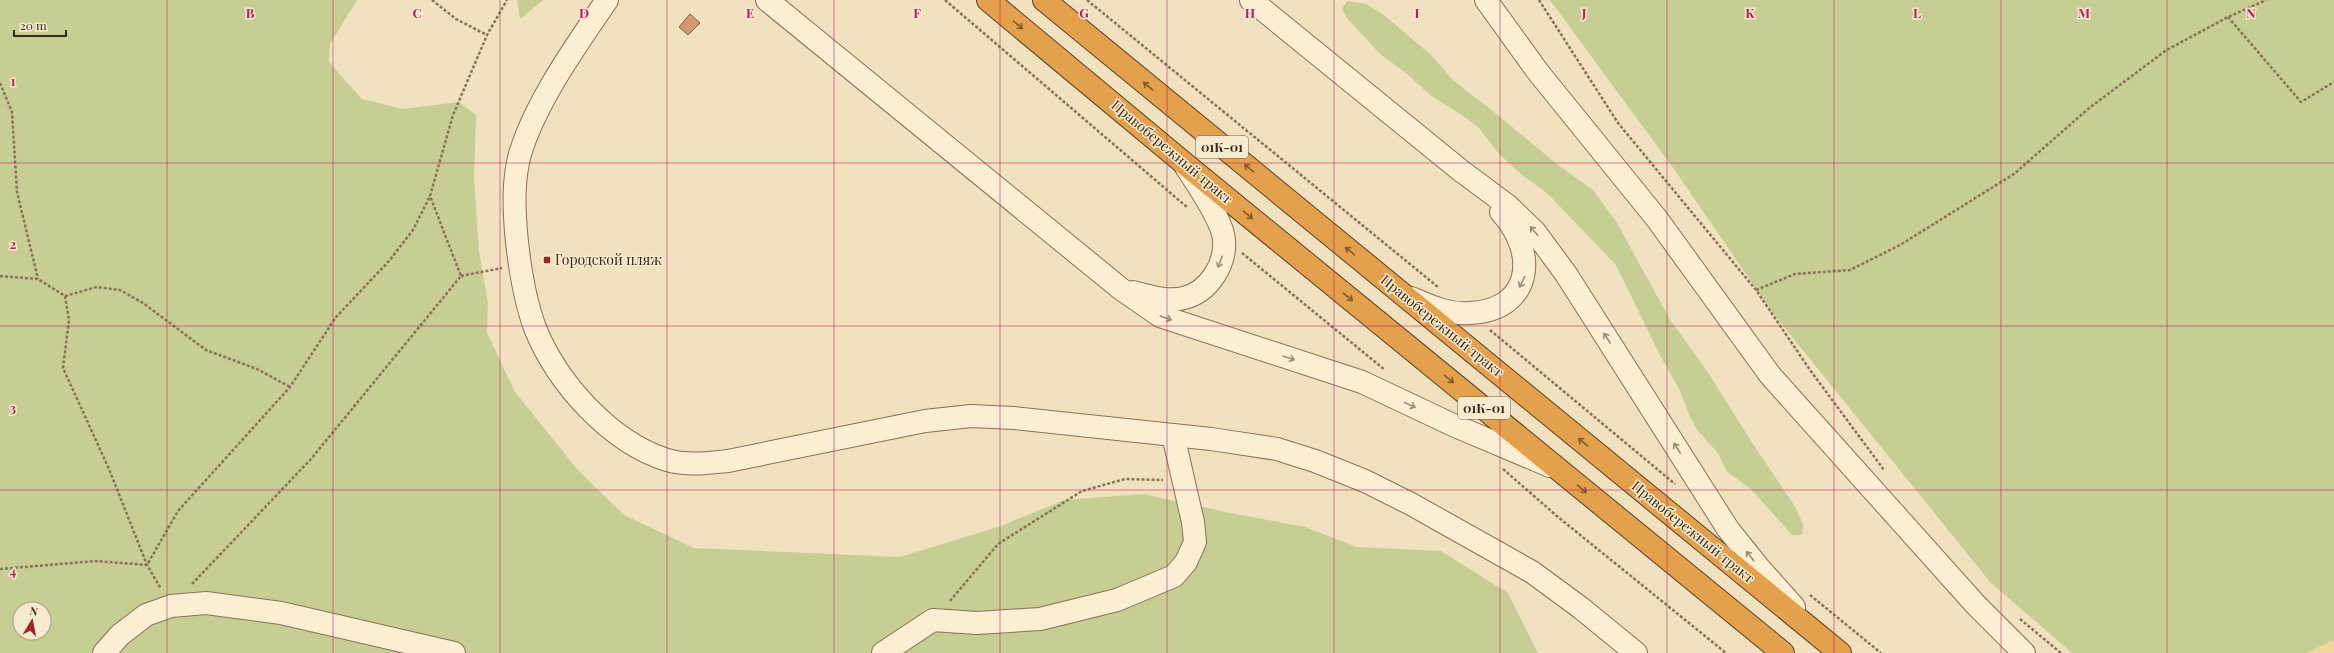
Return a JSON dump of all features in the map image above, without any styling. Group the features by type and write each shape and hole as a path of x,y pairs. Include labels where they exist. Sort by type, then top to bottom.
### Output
{"highway":[{"name":"Правобережный тракт","path":"988,0 1185,164 1783,653"},
{"name":"Правобережный тракт","path":"1044,0 1840,653"}],"street":[{"path":"606,0 565,63 531,125 520,154 514,187 519,265 536,328 555,364 574,392 594,416 643,451 668,460 694,464 728,461 925,421 971,416 1014,418 1173,435 1278,449 1315,461 1365,481 1411,504 1532,572 1582,608 1636,653"},
{"path":"767,0 1121,289 1160,316 1362,382 1453,425 1559,470"},
{"path":"1251,0 1460,170 1507,205 1535,232 1566,274 1728,528 1760,569 1821,638"},
{"path":"1486,0 1538,72 1657,218 1770,375 1970,599 2024,653"},
{"path":"1121,289 1157,298 1184,298 1206,287 1222,262 1224,239 1214,213 1185,164"},
{"path":"1402,293 1438,310 1470,313 1498,308 1515,295 1525,276 1525,255 1513,225 1460,170"},
{"path":"883,653 933,620 977,623 1040,619 1117,600 1174,576 1186,562 1195,542 1184,481 1173,435"},
{"path":"104,653 120,635 146,615 171,606 206,603 281,613 454,653"}],"path":[{"path":"432,0 456,19 487,35"},
{"path":"147,565 178,511 290,387 336,317 388,261 413,230 430,196 453,115 487,35 507,0"},
{"path":"945,0 1194,213"},
{"path":"1539,0 1618,123 1756,290 1810,370 1884,472"},
{"path":"1756,290 1795,274 1850,270 1900,245 2014,174 2088,109 2165,51 2228,17 2266,0"},
{"path":"2228,17 2301,102 2334,82"},
{"path":"0,83 12,112 17,192 38,278"},
{"path":"430,196 461,276"},
{"path":"1224,239 1391,375"},
{"path":"0,276 38,278 65,296 69,320 63,368 109,469 147,565 171,606 311,459 461,276 505,268"},
{"path":"65,296 97,287 120,290 143,303 206,350 257,369 290,387"},
{"path":"1499,466 1558,517 1726,653"},
{"path":"933,620 998,544 1082,491 1125,479 1184,481"},
{"path":"0,569 96,561 147,565"},
{"path":"2018,618 2061,653"}],"green space":[{"path":"0,0 357,0 330,44 329,62 362,99 402,109 459,102 476,115 474,177 479,252 488,303 487,333 515,392 577,469 624,515 694,548 900,557 1001,526 1064,500 1143,494 1235,514 1305,527 1357,547 1441,551 1508,593 1538,653 0,653"},
{"path":"517,0 543,0 520,19"},
{"path":"1550,0 2334,0 2334,640 2307,653 2072,653 1991,583 1772,312 1674,169"},
{"path":"1347,1 1366,4 1384,15 1432,56 1453,80 1558,165 1593,190 1617,223 1669,318 1709,374 1751,441 1794,505 1803,524 1802,535 1792,535 1751,489 1727,472 1718,453 1698,431 1691,419 1679,389 1659,353 1616,265 1547,193 1522,175 1499,154 1479,128 1459,113 1430,95 1405,72 1380,54 1347,18 1342,9"}],"sand":[{"path":"2334,640 2334,653 2307,653"}],"building":[{"path":"690,14 700,23 688,35 679,27"}],"place":[{"name":"Городской пляж","path":"547,260"}]}
